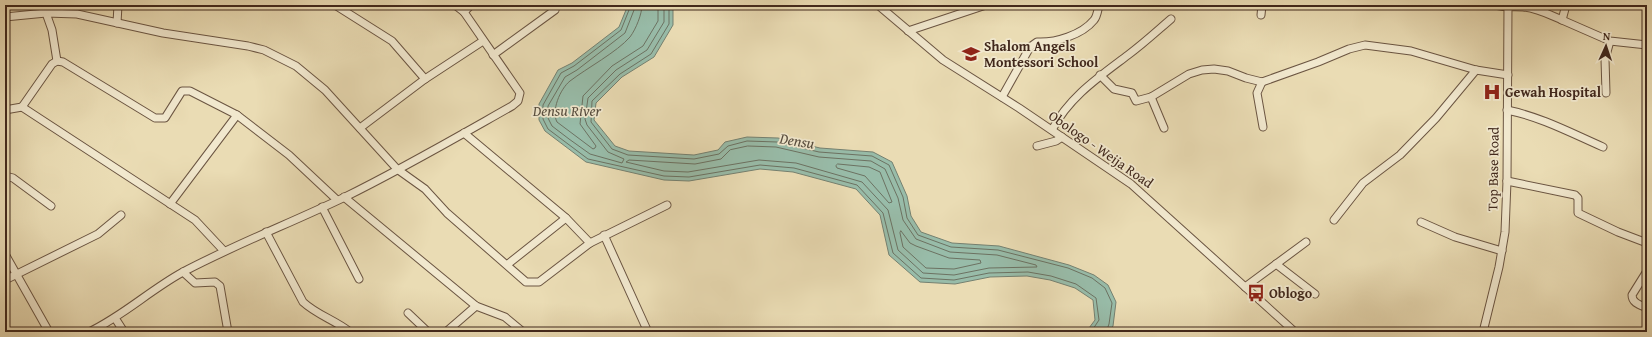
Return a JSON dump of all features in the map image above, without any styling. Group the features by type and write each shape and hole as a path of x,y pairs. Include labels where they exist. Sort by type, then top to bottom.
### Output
{"street":[{"path":"117,23 118,5"},
{"path":"335,5 392,41 425,79"},
{"path":"89,332 115,318 166,281 224,251 340,199 464,133 512,106 518,101 520,93 464,12 455,5"},
{"path":"464,12 471,5"},
{"name":"Obologo - Weija Road","path":"878,5 943,60 1002,97 1131,184 1295,332"},
{"path":"908,31 986,5"},
{"path":"1002,97 1030,47 1037,42 1051,43 1076,34 1095,20 1099,5"},
{"path":"1261,15 1262,5"},
{"path":"1495,5 1522,7 1542,11 1610,41 1647,45"},
{"path":"1562,20 1566,5"},
{"name":"Top Base Road","path":"1483,332 1502,251 1507,181 1508,7"},
{"path":"493,55 555,10"},
{"path":"46,13 52,30 57,61"},
{"path":"5,17 46,13 77,14 163,33 248,46 264,50 296,66 325,90 397,169 425,189 447,213 508,264 526,282 539,282 590,243 667,205"},
{"path":"1052,130 1066,106 1100,75 1130,54 1171,20"},
{"path":"360,128 425,79 483,41"},
{"path":"1606,93 1605,59 1610,41"},
{"path":"1100,75 1114,89 1132,93 1136,101 1151,97 1189,74 1202,70 1214,69 1228,71 1262,82 1349,49 1366,45 1411,51 1476,70 1508,75"},
{"path":"22,107 52,64 57,61 63,62 155,118 165,118 182,91 190,91 237,115 289,155 340,199 476,306 505,317 523,332"},
{"path":"1334,220 1363,183 1400,155 1436,118 1476,70"},
{"path":"1262,82 1257,93 1262,127"},
{"path":"1151,97 1164,128"},
{"path":"5,110 22,107 195,220 224,251"},
{"path":"1507,110 1539,119 1603,147"},
{"path":"170,204 237,115"},
{"path":"464,133 566,218 590,243"},
{"path":"1037,146 1056,141 1062,137"},
{"path":"5,176 14,178 51,206"},
{"path":"1507,181 1575,195 1578,198 1578,213 1618,232 1647,243"},
{"path":"322,207 359,279"},
{"path":"5,280 18,275 98,234 121,215"},
{"path":"508,264 566,218"},
{"path":"1421,222 1455,237 1502,251"},
{"path":"266,232 303,302 311,309 350,332"},
{"path":"604,235 648,332"},
{"path":"1245,287 1263,272 1306,242"},
{"path":"5,254 49,332"},
{"path":"1276,264 1315,294"},
{"path":"1647,271 1632,295 1632,299 1635,303 1647,308"},
{"path":"183,272 195,283 215,282 220,286 228,332"},
{"path":"446,332 476,306"},
{"path":"408,313 428,332"},
{"path":"115,318 124,332"}],"water":[{"name":"Densu River","path":"628,5 673,5 673,25 654,57 622,77 596,103 594,120 615,146 629,151 694,155 718,150 725,142 747,137 778,138 820,148 873,152 892,162 907,196 911,216 921,232 952,243 999,246 1069,265 1094,275 1108,285 1116,302 1113,326 1109,332 1086,332 1095,320 1093,300 1075,288 1050,280 1027,276 990,277 955,284 920,282 889,255 880,215 856,189 793,172 760,169 689,181 664,180 586,162 545,131 539,120 539,104 558,70 572,63 619,27"}],"waterway":[{"path":"1373,332 1377,330 1381,332"}],"place":[{"name":"Shalom Angels Montessori School","path":"971,54"},
{"name":"Gewah Hospital","path":"1492,92"},
{"name":"Oblogo","path":"1256,293"}],"water label":[{"name":"Densu","path":"797,141"}]}
